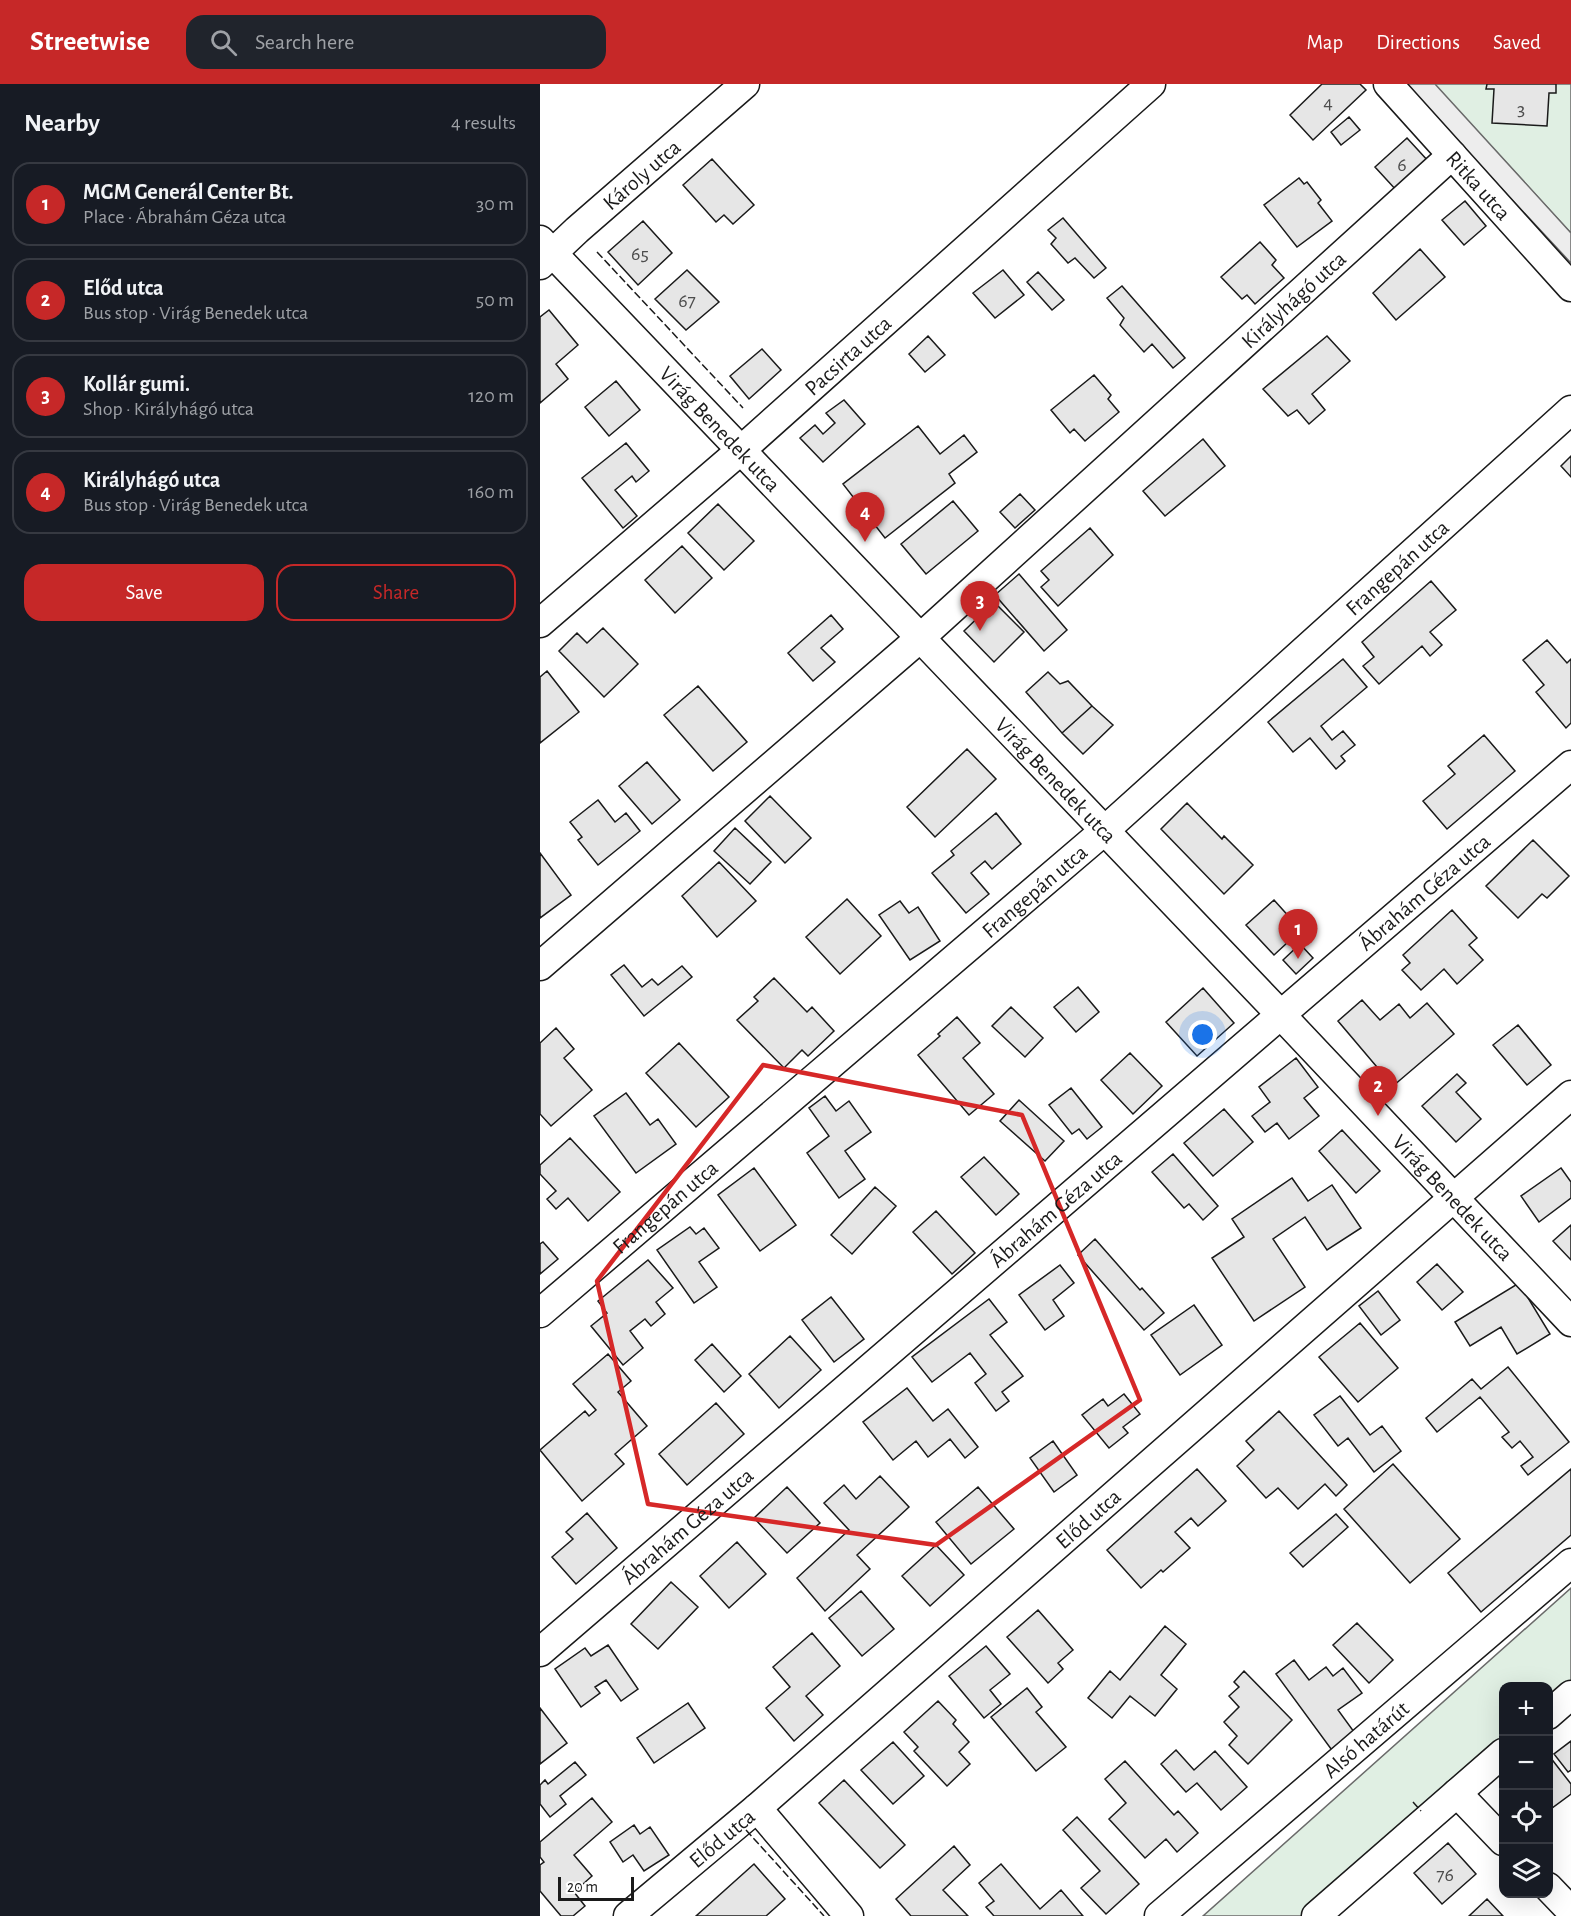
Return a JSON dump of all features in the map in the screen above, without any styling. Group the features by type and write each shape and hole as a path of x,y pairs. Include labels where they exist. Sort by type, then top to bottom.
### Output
{"street":[{"name":"Károly utca","path":"544,253 577,230 745,84"},
{"name":"Pacsirta utca","path":"540,623 740,452 1151,84"},
{"name":"Ritka utca","path":"1388,84 1571,287"},
{"name":"Királyhágó utca","path":"540,966 919,639 1452,155"},
{"name":"Virág Benedek utca","path":"544,253 740,452 1282,1016 1571,1322"},
{"name":"Frangepán utca","path":"540,1313 1104,831 1571,410"},
{"name":"Ábrahám Géza utca","path":"540,1652 1571,765"},
{"name":"Előd utca","path":"628,1916 757,1808 1571,1095"},
{"name":"Alsó határút","path":"1159,1916 1571,1563"},
{"path":"1553,1711 1571,1695"},
{"path":"1316,1916 1499,1756"},
{"path":"1457,1793 1499,1837"},
{"path":"757,1808 849,1916"},
{"path":"1553,1892 1571,1911"}],"highlighted area":[{"path":"763,1065 1022,1115 1140,1400 936,1545 648,1504 597,1281"}],"green space":[{"path":"1434,84 1571,84 1571,233"},
{"path":"1571,1588 1571,1684 1553,1700 1553,1682 1499,1682 1499,1748 1307,1916 1203,1916"}],"shaded area":[{"path":"1404,84 1435,84 1571,233 1571,263"}],"building":[{"path":"1322,84 1360,84 1366,90 1313,140 1290,115"},
{"path":"1487,84 1556,84 1556,93 1549,93 1547,126 1492,123 1494,89 1486,89"},
{"path":"1349,117 1360,130 1341,145 1331,132"},
{"path":"1407,138 1429,162 1397,191 1375,167"},
{"path":"712,159 754,205 733,224 724,215 716,222 683,185"},
{"path":"1299,178 1304,184 1307,182 1321,200 1318,203 1332,221 1297,247 1264,205"},
{"path":"1465,201 1486,226 1464,245 1442,220"},
{"path":"1063,218 1106,268 1094,278 1075,258 1068,263 1051,244 1056,238 1048,230"},
{"path":"643,221 672,253 638,285 608,252"},
{"path":"1260,242 1276,260 1272,265 1284,278 1255,304 1247,295 1242,299 1221,277"},
{"path":"1420,249 1445,277 1396,320 1373,293"},
{"path":"687,270 719,302 686,330 655,299"},
{"path":"1003,270 1024,295 995,318 973,293"},
{"path":"1038,272 1064,300 1052,310 1027,282"},
{"path":"1122,286 1185,358 1173,368 1152,344 1144,352 1120,325 1124,318 1107,298"},
{"path":"549,310 578,345 556,364 568,379 540,403 540,317"},
{"path":"928,336 945,355 925,372 909,354"},
{"path":"1327,336 1350,361 1312,394 1325,410 1309,424 1297,410 1288,416 1263,389"},
{"path":"762,349 781,370 749,399 730,376"},
{"path":"1094,375 1111,395 1108,399 1119,412 1085,441 1074,429 1070,433 1051,410"},
{"path":"616,381 640,410 609,436 585,407"},
{"path":"844,400 865,424 823,462 800,438 815,425 823,434 835,423 826,413"},
{"path":"918,426 940,454 964,435 977,452 949,474 955,483 885,538 843,484"},
{"path":"1203,439 1225,466 1165,516 1143,491"},
{"path":"626,443 649,471 636,482 632,476 615,490 637,516 623,528 582,478"},
{"path":"1571,456 1571,477 1561,466"},
{"path":"1020,494 1035,510 1015,528 1000,512"},
{"path":"953,501 978,531 926,574 901,544"},
{"path":"718,504 754,541 724,570 688,533"},
{"path":"1090,528 1113,555 1058,606 1041,587 1049,580 1041,571"},
{"path":"682,546 712,578 675,613 645,580"},
{"path":"1019,574 1067,630 1044,651 995,595"},
{"path":"1431,581 1456,610 1430,632 1442,645 1430,656 1422,646 1379,684 1363,666 1374,657 1362,642"},
{"path":"994,602 1024,632 994,662 964,631"},
{"path":"831,615 843,629 821,648 835,662 813,681 788,653"},
{"path":"603,628 638,664 604,697 559,651 577,633 587,643"},
{"path":"1547,640 1567,663 1571,659 1571,723 1566,728 1536,692 1544,685 1523,660"},
{"path":"1343,659 1367,687 1321,726 1332,740 1343,731 1355,745 1341,756 1345,761 1336,769 1310,738 1293,752 1268,722"},
{"path":"547,671 579,712 540,743 540,677"},
{"path":"1048,672 1060,684 1068,681 1092,706 1062,733 1026,692"},
{"path":"698,686 747,742 713,771 664,715"},
{"path":"1092,706 1113,725 1083,754 1062,733"},
{"path":"1484,735 1515,771 1447,829 1423,801 1455,774 1448,766"},
{"path":"967,749 996,779 935,837 907,807"},
{"path":"647,762 680,800 652,824 619,786"},
{"path":"770,796 811,838 785,863 745,821"},
{"path":"598,800 615,822 626,813 640,831 598,865 578,840 582,837 570,822"},
{"path":"1187,803 1222,839 1224,836 1253,865 1224,894 1161,829"},
{"path":"996,813 1021,844 992,869 985,861 971,873 989,894 966,913 932,873 954,855 951,851"},
{"path":"735,828 771,862 750,884 714,851"},
{"path":"1533,840 1569,876 1547,898 1542,894 1518,918 1486,886"},
{"path":"540,853 571,895 540,918"},
{"path":"719,862 756,901 717,937 682,896"},
{"path":"847,899 881,936 840,974 806,937"},
{"path":"1274,900 1301,930 1274,955 1246,925"},
{"path":"900,901 909,913 918,907 940,941 910,960 879,915"},
{"path":"1452,910 1477,938 1469,945 1483,960 1457,984 1444,969 1421,990 1402,970 1410,963 1403,955"},
{"path":"1300,944 1313,958 1296,974 1283,960"},
{"path":"624,965 642,987 652,979 658,985 682,966 692,977 644,1016 611,975"},
{"path":"774,978 807,1012 812,1007 834,1031 808,1056 802,1050 784,1068 737,1020 758,1001 754,997"},
{"path":"1078,987 1099,1012 1076,1032 1054,1007"},
{"path":"1203,988 1234,1023 1197,1056 1166,1022"},
{"path":"1362,1000 1380,1020 1399,1004 1410,1018 1427,1003 1454,1034 1393,1086 1338,1021"},
{"path":"1011,1007 1043,1038 1025,1057 992,1026"},
{"path":"957,1017 980,1043 963,1058 994,1094 969,1115 918,1055"},
{"path":"1518,1025 1551,1065 1527,1085 1493,1045"},
{"path":"556,1028 574,1049 564,1058 592,1090 551,1126 540,1114 540,1043"},
{"path":"679,1043 729,1097 696,1127 646,1073"},
{"path":"1130,1053 1162,1086 1133,1114 1101,1080"},
{"path":"1296,1058 1318,1087 1304,1098 1319,1116 1289,1139 1277,1123 1265,1132 1252,1116 1270,1102 1259,1087"},
{"path":"1457,1074 1466,1083 1456,1092 1481,1119 1456,1142 1422,1106"},
{"path":"1071,1088 1102,1127 1087,1139 1079,1129 1072,1134 1049,1105"},
{"path":"626,1093 650,1125 658,1119 676,1144 636,1173 594,1116"},
{"path":"825,1096 836,1111 849,1101 871,1132 845,1151 865,1179 839,1198 807,1153 829,1136 809,1108"},
{"path":"1019,1100 1064,1141 1045,1161 1000,1121"},
{"path":"1224,1109 1253,1142 1213,1176 1184,1143"},
{"path":"1342,1130 1380,1171 1356,1193 1319,1151"},
{"path":"570,1138 620,1192 588,1221 568,1198 556,1209 547,1199 556,1191 540,1174 540,1165"},
{"path":"1173,1154 1218,1206 1203,1220 1189,1204 1184,1208 1152,1172"},
{"path":"984,1157 1019,1194 996,1215 961,1177"},
{"path":"754,1168 796,1225 760,1251 718,1195"},
{"path":"1561,1168 1571,1182 1571,1198 1539,1222 1521,1196"},
{"path":"1292,1178 1308,1201 1332,1185 1361,1228 1327,1250 1305,1217 1273,1239 1305,1287 1254,1321 1212,1258 1244,1237 1232,1219"},
{"path":"875,1187 896,1206 852,1254 831,1235"},
{"path":"936,1211 975,1253 952,1274 913,1232"},
{"path":"1571,1225 1571,1260 1553,1241"},
{"path":"690,1227 696,1234 704,1228 719,1248 699,1262 717,1287 694,1303 657,1250"},
{"path":"1095,1239 1140,1290 1142,1288 1164,1313 1144,1330 1078,1255"},
{"path":"543,1242 558,1259 540,1274 540,1244"},
{"path":"648,1260 673,1288 656,1302 665,1314 651,1326 645,1319 630,1331 643,1348 623,1365 591,1326 607,1313 598,1301"},
{"path":"1437,1264 1463,1292 1442,1310 1417,1282"},
{"path":"1060,1265 1074,1283 1053,1300 1064,1316 1045,1330 1019,1295"},
{"path":"1519,1283 1550,1334 1517,1354 1501,1327 1470,1346 1455,1322"},
{"path":"1378,1291 1400,1320 1381,1335 1359,1306"},
{"path":"831,1297 864,1339 834,1362 802,1320"},
{"path":"989,1299 1007,1322 990,1335 1023,1376 1002,1392 1009,1401 996,1411 975,1383 986,1374 970,1353 932,1382 912,1357"},
{"path":"1194,1305 1222,1345 1180,1375 1151,1335"},
{"path":"1360,1323 1398,1368 1358,1402 1319,1357"},
{"path":"790,1336 821,1370 779,1408 749,1374"},
{"path":"712,1344 741,1376 724,1392 695,1360"},
{"path":"608,1354 631,1381 618,1392 647,1426 615,1454 624,1464 582,1501 540,1450 585,1411 589,1416 596,1410 573,1384"},
{"path":"1508,1367 1569,1442 1528,1475 1521,1466 1533,1457 1520,1441 1512,1448 1502,1437 1509,1432 1480,1397 1437,1432 1426,1418 1472,1379 1481,1389"},
{"path":"907,1388 933,1421 948,1409 978,1447 965,1458 950,1439 928,1457 916,1441 893,1460 863,1422"},
{"path":"1124,1394 1140,1414 1123,1427 1128,1433 1109,1448 1082,1415 1103,1399 1108,1406"},
{"path":"1340,1396 1370,1435 1382,1426 1401,1451 1374,1472 1348,1438 1338,1446 1314,1415"},
{"path":"716,1403 744,1434 687,1485 659,1454"},
{"path":"1279,1411 1347,1485 1336,1496 1325,1484 1298,1509 1278,1488 1266,1498 1237,1466 1254,1450 1246,1441"},
{"path":"1053,1441 1077,1475 1054,1492 1030,1458"},
{"path":"1393,1464 1460,1539 1410,1583 1344,1509"},
{"path":"1197,1469 1226,1501 1198,1526 1191,1518 1175,1532 1190,1548 1141,1588 1107,1550"},
{"path":"1571,1469 1571,1535 1481,1612 1448,1573"},
{"path":"880,1476 909,1507 857,1555 870,1569 825,1611 797,1578 849,1530 824,1503 844,1485 856,1499"},
{"path":"787,1487 820,1523 787,1553 754,1518"},
{"path":"978,1487 1014,1529 971,1564 936,1522"},
{"path":"587,1513 617,1548 576,1584 552,1557 573,1539 566,1532"},
{"path":"1336,1514 1348,1527 1303,1567 1290,1553"},
{"path":"737,1542 766,1574 729,1608 700,1576"},
{"path":"936,1545 964,1575 930,1606 902,1576"},
{"path":"671,1582 698,1607 658,1649 631,1624"},
{"path":"861,1591 894,1629 862,1656 829,1618"},
{"path":"1038,1610 1073,1650 1058,1663 1063,1669 1048,1683 1007,1637"},
{"path":"1357,1623 1393,1660 1369,1683 1333,1645"},
{"path":"1165,1626 1186,1644 1161,1675 1177,1689 1155,1716 1130,1696 1112,1718 1088,1698 1110,1671 1120,1680"},
{"path":"812,1633 840,1666 806,1696 823,1715 794,1741 766,1708 790,1687 773,1667"},
{"path":"608,1645 638,1689 621,1701 606,1680 595,1687 600,1693 581,1707 555,1669 585,1648 591,1656"},
{"path":"986,1646 1010,1674 990,1690 1001,1704 984,1718 949,1676"},
{"path":"1294,1660 1309,1680 1326,1667 1333,1676 1343,1668 1362,1693 1338,1710 1357,1736 1334,1753 1276,1674"},
{"path":"1244,1671 1292,1720 1248,1764 1229,1745 1237,1736 1224,1722 1239,1707 1229,1696 1239,1687 1234,1682"},
{"path":"1027,1688 1042,1707 1036,1712 1066,1747 1036,1771 991,1717"},
{"path":"938,1701 956,1720 953,1724 969,1742 959,1752 970,1764 947,1786 914,1751 918,1747 904,1732"},
{"path":"688,1703 705,1728 654,1763 637,1738"},
{"path":"540,1708 567,1743 540,1764"},
{"path":"1571,1741 1571,1770 1568,1772 1554,1754"},
{"path":"893,1742 924,1776 893,1804 861,1770"},
{"path":"1176,1750 1194,1770 1215,1751 1247,1787 1221,1810 1197,1783 1186,1792 1161,1764"},
{"path":"1125,1761 1174,1815 1178,1811 1198,1833 1177,1852 1166,1839 1145,1858 1109,1819 1126,1803 1105,1779"},
{"path":"1553,1761 1571,1784 1571,1794 1553,1807"},
{"path":"575,1762 586,1775 560,1796 566,1804 550,1817 540,1804 540,1785 545,1780 548,1784"},
{"path":"844,1780 905,1845 880,1868 819,1803"},
{"path":"592,1798 612,1822 574,1855 592,1876 574,1892 585,1906 573,1916 561,1916 540,1891 540,1865 544,1862 540,1857 540,1842"},
{"path":"1077,1817 1139,1884 1106,1914 1081,1888 1100,1871 1063,1830"},
{"path":"634,1825 640,1834 650,1827 669,1855 644,1871 633,1855 623,1862 610,1842"},
{"path":"1448,1843 1476,1874 1442,1904 1414,1873"},
{"path":"954,1846 970,1865 943,1890 968,1916 911,1916 896,1899"},
{"path":"754,1864 785,1899 766,1916 696,1916"},
{"path":"1001,1864 1040,1909 1061,1890 1083,1916 994,1916 986,1907 994,1901 979,1883"},
{"path":"1487,1899 1503,1916 1469,1916"}],"fence":[{"path":"597,252 743,408"},
{"path":"1413,1802 1421,1811"},
{"path":"746,1830 824,1916"}],"place":[{"name":"Királyhágó utca","path":"865,542"},
{"name":"Kollár gumi.","path":"980,631"},
{"name":"MGM Generál Center Bt.","path":"1298,959"},
{"name":"Előd utca","path":"1378,1116"}]}
